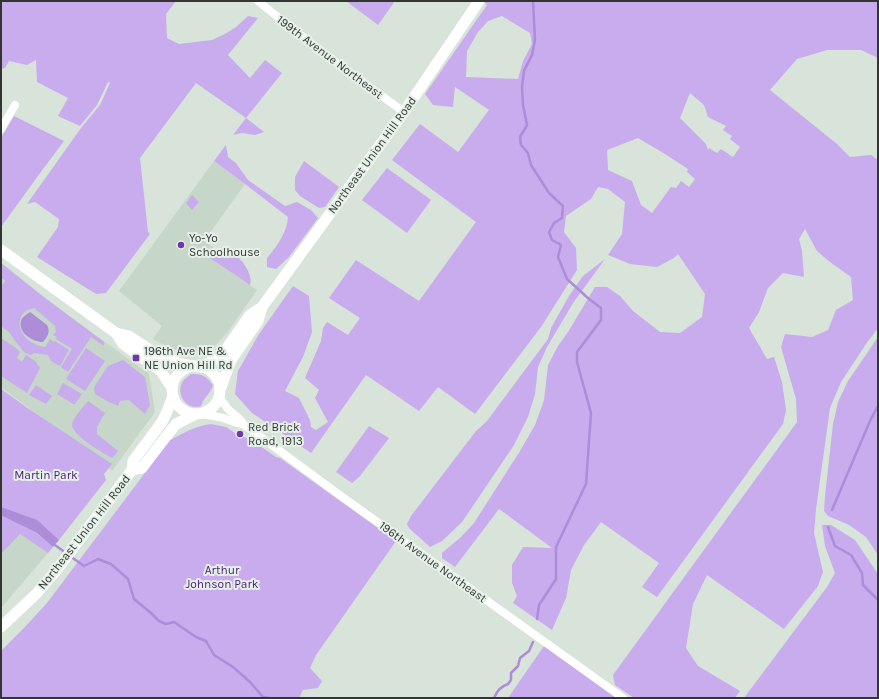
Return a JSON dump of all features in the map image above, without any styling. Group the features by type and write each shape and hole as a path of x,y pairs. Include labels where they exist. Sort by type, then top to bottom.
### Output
{"street":[{"name":"199th Avenue Northeast","path":"258,1 297,34 404,112"},
{"name":"Northeast Union Hill Road","path":"220,393 232,360 258,320 262,307 404,112 478,1"},
{"path":"1,129 14,105"},
{"path":"1,250 116,333 123,344 161,371 176,403 181,409 188,413 198,414 206,412 216,403 220,393 219,382 215,375 209,370 199,366 181,364 169,360 156,354 129,336 116,333"},
{"name":"Northeast Union Hill Road","path":"199,366 215,360 222,355 250,315 262,307"},
{"path":"172,392 174,381 183,370 189,367 199,366"},
{"name":"Northeast Union Hill Road","path":"1,628 36,594 55,572 132,470 133,461 164,418 170,404 172,392"},
{"name":"196th Avenue Northeast","path":"220,393 226,406 233,414 241,419 243,424 623,698"},
{"name":"Northeast Union Hill Road","path":"132,470 142,468 176,424 198,414"},
{"name":"196th Avenue Northeast","path":"198,414 218,416 236,424 243,424"}],"shaded area":[{"name":"Yo-Yo Schoolhouse","path":"214,161 245,184 204,241 217,250 211,258 257,290 227,333 209,352 193,355 169,348 153,339 162,326 119,291"},
{"path":"1,263 45,298 149,374 155,412 112,471 1,387"},
{"path":"30,312 47,325 49,330 43,342 31,339 22,329 21,321 24,316"},
{"path":"1,507 37,520 59,540 53,547 37,533 1,515"},
{"path":"20,533 48,553 1,608 1,554"}],"green space":[{"path":"1,1 176,1 166,14 167,38 179,44 212,40 236,27 248,16 258,18 228,55 250,78 265,60 282,73 246,118 196,83 140,158 148,232 150,234 106,293 96,294 37,257 58,227 59,219 35,202 27,204 81,128 100,105 110,83 108,82 97,105 80,126 58,116 68,98 37,82 36,60 27,65 9,61 5,68 1,69"},
{"path":"346,1 395,1 378,25"},
{"path":"483,1 878,1 878,58 861,50 827,50 797,59 770,90 837,144 850,157 871,155 878,160 878,328 841,382 830,408 814,533 823,572 818,586 784,629 707,575 693,604 686,648 698,666 740,691 735,698 634,698 615,685 613,675 797,422 796,399 781,347 785,334 812,337 828,330 836,310 853,300 851,277 817,251 805,229 799,239 802,251 804,277 783,273 768,288 759,312 749,328 767,359 774,357 782,382 786,410 783,424 657,597 642,587 659,563 601,522 584,545 571,570 566,598 552,630 513,603 517,596 512,583 512,565 523,547 552,548 499,509 455,567 442,558 442,553 461,537 474,523 535,425 544,400 548,365 558,346 595,287 607,287 620,296 633,311 660,332 680,333 702,317 705,294 678,254 674,258 657,267 630,264 608,255 622,234 625,202 608,189 598,187 591,199 566,216 564,232 576,248 577,270 541,327 475,414 438,387 419,411 366,375 311,453 252,413 235,394 238,371 259,334 293,286 309,296 312,332 303,357 285,391 299,398 310,420 311,427 316,430 328,422 315,398 319,390 305,378 321,341 323,328 327,322 348,335 360,318 329,298 356,260 419,301 476,222 392,160 420,124 458,152 489,110 455,87 453,107 433,105 425,94 487,5","holes":["502,16 530,33 532,44 523,61 518,79 466,77 467,51 478,32 488,21","690,93 704,105 708,117 726,126 723,130 732,136 730,139 740,147 733,157 721,149 717,153 709,148 708,150 706,144 680,118","638,138 688,169 687,172 695,179 689,187 681,181 676,188 671,187 652,213 641,205 632,181 608,170 607,150"]},
{"path":"14,116 64,141 1,227 1,138"},
{"path":"246,118 264,132 255,135 242,133 233,135"},
{"path":"226,145 228,157 236,163 248,180 285,206 297,202 311,210 318,218 289,257 276,269 267,267 267,258 284,234 288,217 214,161"},
{"path":"304,161 339,187 325,207 319,208 300,196 295,190 295,177"},
{"path":"387,168 431,200 407,233 362,200"},
{"path":"192,195 199,202 192,210 186,203"},
{"path":"224,249 233,253 243,263 248,270 251,282 250,285 210,258 217,250"},
{"path":"605,259 573,303 547,347 538,367 535,394 528,417 514,445 462,522 442,541 430,547 409,528 407,524 411,516 476,431 487,421 548,339 551,328 569,296 583,276"},
{"path":"1,263 104,342 104,346 91,337 68,372 61,367 72,349 56,339 57,337 53,335 56,332 55,326 34,308 27,310 20,319 23,335 37,345 45,347 50,339 69,350 60,366 51,361 48,355 34,353 31,355 25,353 9,332 1,326 1,287 5,281 1,277"},
{"path":"878,337 878,555 866,537 849,525 828,516 824,511 833,424 838,402 848,381"},
{"path":"1,338 20,352 17,358 22,362 26,355 35,361 40,368 27,393 1,376"},
{"path":"86,348 105,361 85,391 66,379"},
{"path":"123,360 145,377 150,405 145,414 129,400 120,401 118,406 95,394 94,388 108,366"},
{"path":"191,374 199,374 204,376 213,385 201,406 191,406 183,400 181,396 180,391 183,381"},
{"path":"63,383 82,394 75,404 57,394"},
{"path":"36,385 52,396 46,404 29,395"},
{"name":"Martin Park","path":"1,389 112,464 104,474 106,480 59,540 55,537 21,525 37,533 53,547 48,553 20,534 1,554"},
{"path":"88,401 105,413 97,427 97,434 118,451 112,458 88,443 73,428 72,424 74,419"},
{"name":"Arthur Johnson Park","path":"211,424 226,427 238,435 250,439 276,457 280,458 396,541 316,655 310,668 322,681 318,688 303,690 299,698 1,698 1,651 47,603 169,441 194,428"},
{"path":"369,426 389,438 360,476 352,483 336,472"},
{"path":"822,525 831,525 855,540 878,574 878,698 744,698 827,587 835,573 825,546"},
{"path":"544,646 617,698 508,698"}],"waterway":[{"path":"533,1 535,40 532,55 524,71 522,87 523,105 527,125 520,137 521,145 528,153 531,165 549,193 563,206 562,218 554,223 549,232 552,240 561,245 558,257 567,279 601,308 601,320 577,352 577,362 591,413 586,484 556,547 556,579 539,605 537,619"},
{"path":"832,510 870,421 878,406"},
{"path":"828,527 835,546 851,555 862,573 863,585 878,600"},
{"path":"52,543 66,553"},
{"path":"70,556 84,566 98,559 111,564 128,579 134,599 159,621 166,624 174,622 196,637 206,641 214,655 233,667 250,682 263,697 270,698"},
{"path":"494,698 500,689 511,680 511,673 518,666 520,658 529,651 533,642"}],"place":[{"name":"Yo-Yo Schoolhouse","path":"181,245"},
{"name":"196th Ave NE & NE Union Hill Rd","path":"136,358"},
{"name":"Red Brick Road, 1913","path":"240,434"}]}
